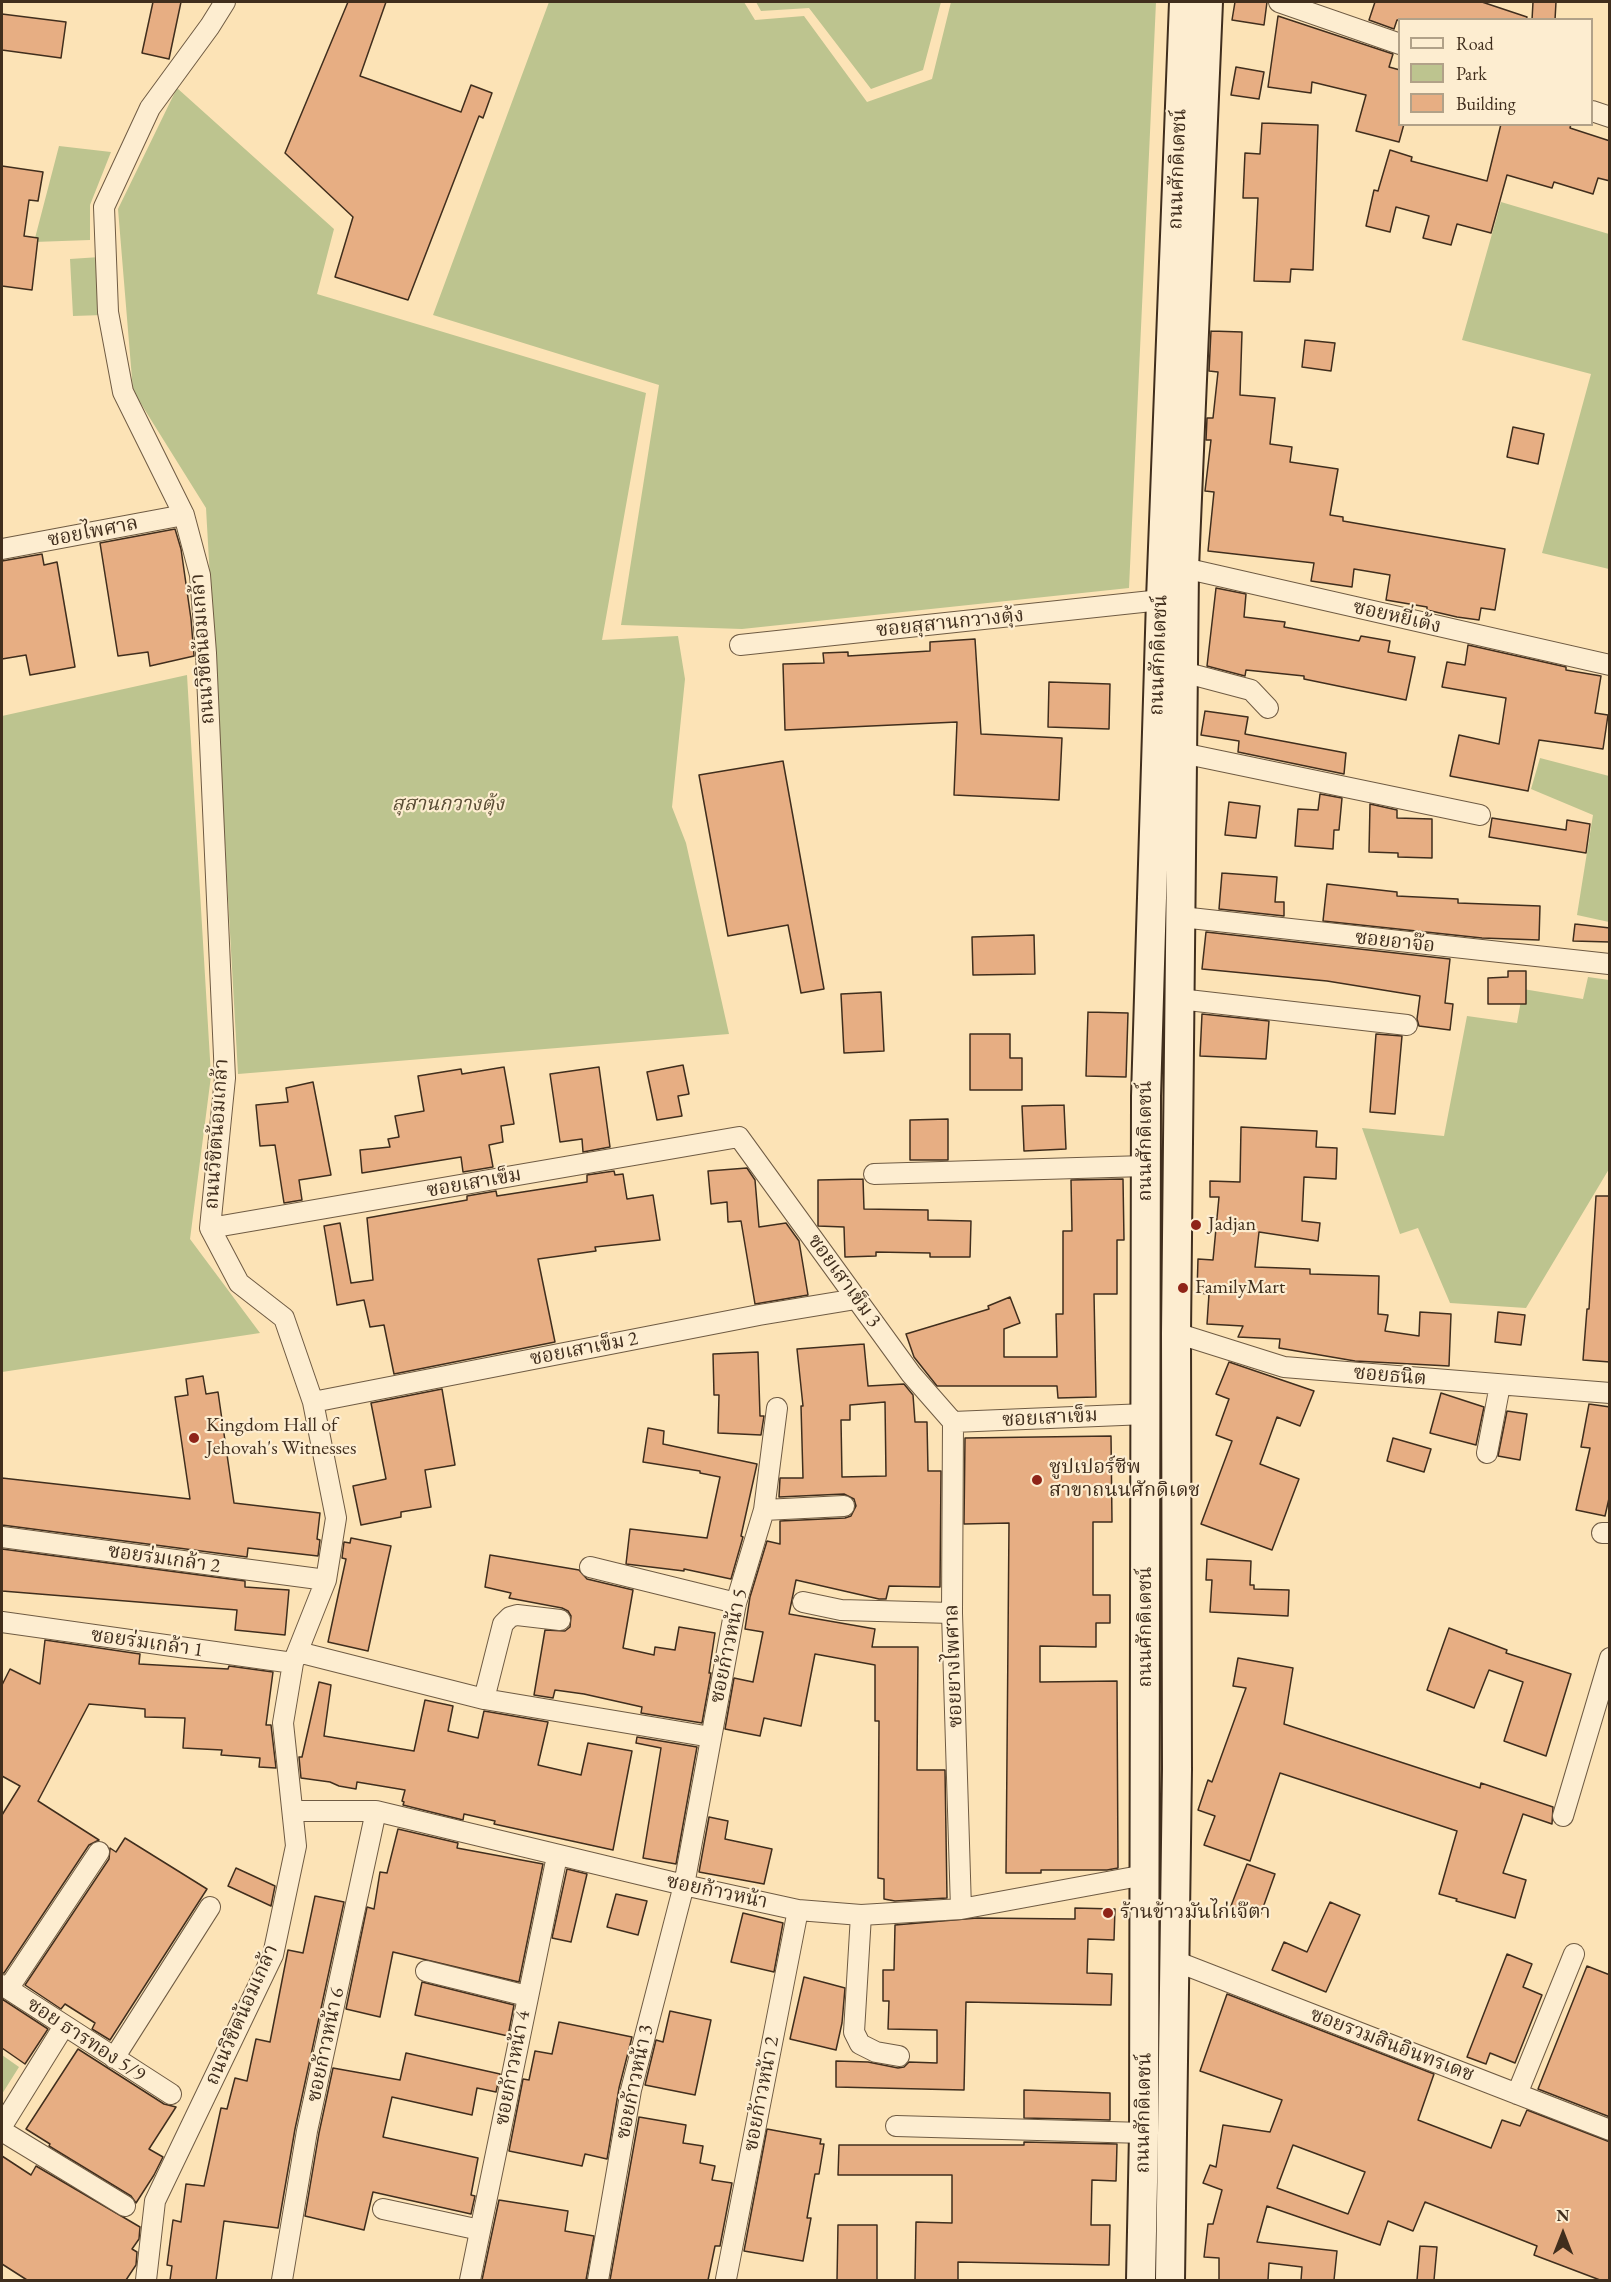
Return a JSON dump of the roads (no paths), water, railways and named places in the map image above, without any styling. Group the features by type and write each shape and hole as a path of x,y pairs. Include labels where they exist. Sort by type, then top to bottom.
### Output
{"main road":[{"name":"ถนนศักดิเดชน์","path":"1170,2280 1175,1961 1176,1333 1184,568 1178,458 1184,2"},
{"name":"ถนนศักดิเดชน์","path":"1141,2280 1144,2133 1145,1166 1148,971 1161,600 1178,458 1208,2"}],"street":[{"name":"ถนนวิชิตน้อมเกล้า","path":"146,2280 155,2201 273,1955 296,1846 283,1723 295,1658 326,1580 336,1518 313,1402 284,1318 239,1283 210,1228 225,1078 206,653 200,575 184,515 123,392 108,312 104,207 150,108 225,2"},
{"path":"1279,2 1398,43"},
{"path":"1593,111 1610,117"},
{"name":"ซอยไพศาล","path":"2,549 184,515"},
{"name":"ซอยหยี่เต้ง","path":"1184,568 1610,665"},
{"name":"ซอยสุสานกวางตุ้ง","path":"740,645 1161,600"},
{"path":"1183,672 1251,690 1268,708"},
{"path":"1182,753 1480,815"},
{"name":"ซอยอาจ๊อ","path":"1181,917 1609,964"},
{"path":"1179,999 1407,1025"},
{"name":"ซอยเสาเข็ม","path":"210,1228 739,1137"},
{"name":"ซอยเสาเข็ม 3","path":"739,1137 911,1374 953,1422"},
{"path":"874,1174 1145,1166"},
{"name":"ซอยเสาเข็ม 2","path":"313,1402 747,1317 856,1299"},
{"name":"ซอยธนิต","path":"1176,1333 1284,1367 1610,1393"},
{"path":"1487,1453 1500,1385"},
{"name":"ซอยก้าวหน้า 5","path":"684,1885 736,1603 764,1510 777,1408"},
{"name":"ซอยเสาเข็ม","path":"953,1422 1146,1413"},
{"name":"ซอยยางไพศาล","path":"953,1422 952,1613 961,1909"},
{"path":"764,1510 844,1506"},
{"name":"ซอยร่มเกล้า 2","path":"2,1537 326,1580"},
{"path":"590,1567 736,1603"},
{"path":"803,1602 841,1610 952,1613"},
{"path":"484,1699 503,1624 510,1617 517,1615 560,1620"},
{"name":"ซอยร่มเกล้า 1","path":"2,1622 295,1658 484,1699 711,1737"},
{"path":"1563,1816 1610,1658"},
{"name":"ซอยก้าวหน้า","path":"294,1811 376,1811 557,1856 798,1910 861,1915 961,1909 1145,1875"},
{"name":"ซอยก้าวหน้า 6","path":"282,2280 307,2131 376,1811"},
{"path":"5,1987 99,1852"},
{"name":"ซอยก้าวหน้า 4","path":"470,2280 557,1856"},
{"name":"ซอยก้าวหน้า 3","path":"598,2280 631,2090 684,1885"},
{"path":"114,2058 210,1907"},
{"name":"ซอยก้าวหน้า 2","path":"726,2278 798,1910"},
{"path":"861,1915 854,2032 860,2044 876,2052 898,2056"},
{"path":"1517,2094 1574,1954"},
{"name":"ซอยรวมสินอินทรเดช","path":"1175,1961 1610,2130"},
{"path":"426,1971 527,1995"},
{"name":"ซอย ธารทอง 5/9","path":"5,1987 171,2094"},
{"path":"2,2126 64,2026"},
{"path":"896,2126 1144,2133"},
{"path":"2,2131 125,2206"},
{"path":"383,2209 480,2230"}],"place":[{"name":"Jadjan","path":"1196,1225"},
{"name":"FamilyMart","path":"1183,1288"},
{"name":"Kingdom Hall of Jehovah's Witnesses","path":"194,1438"},
{"name":"ซูปเปอร์ชีพ สาขาถนนศักดิเดช","path":"1037,1480"},
{"name":"ร้านข้าวมันไก่เจ๊ตา","path":"1108,1913"}],"park label":[{"name":"สุสานกวางตุ้ง","path":"448,805"}]}
